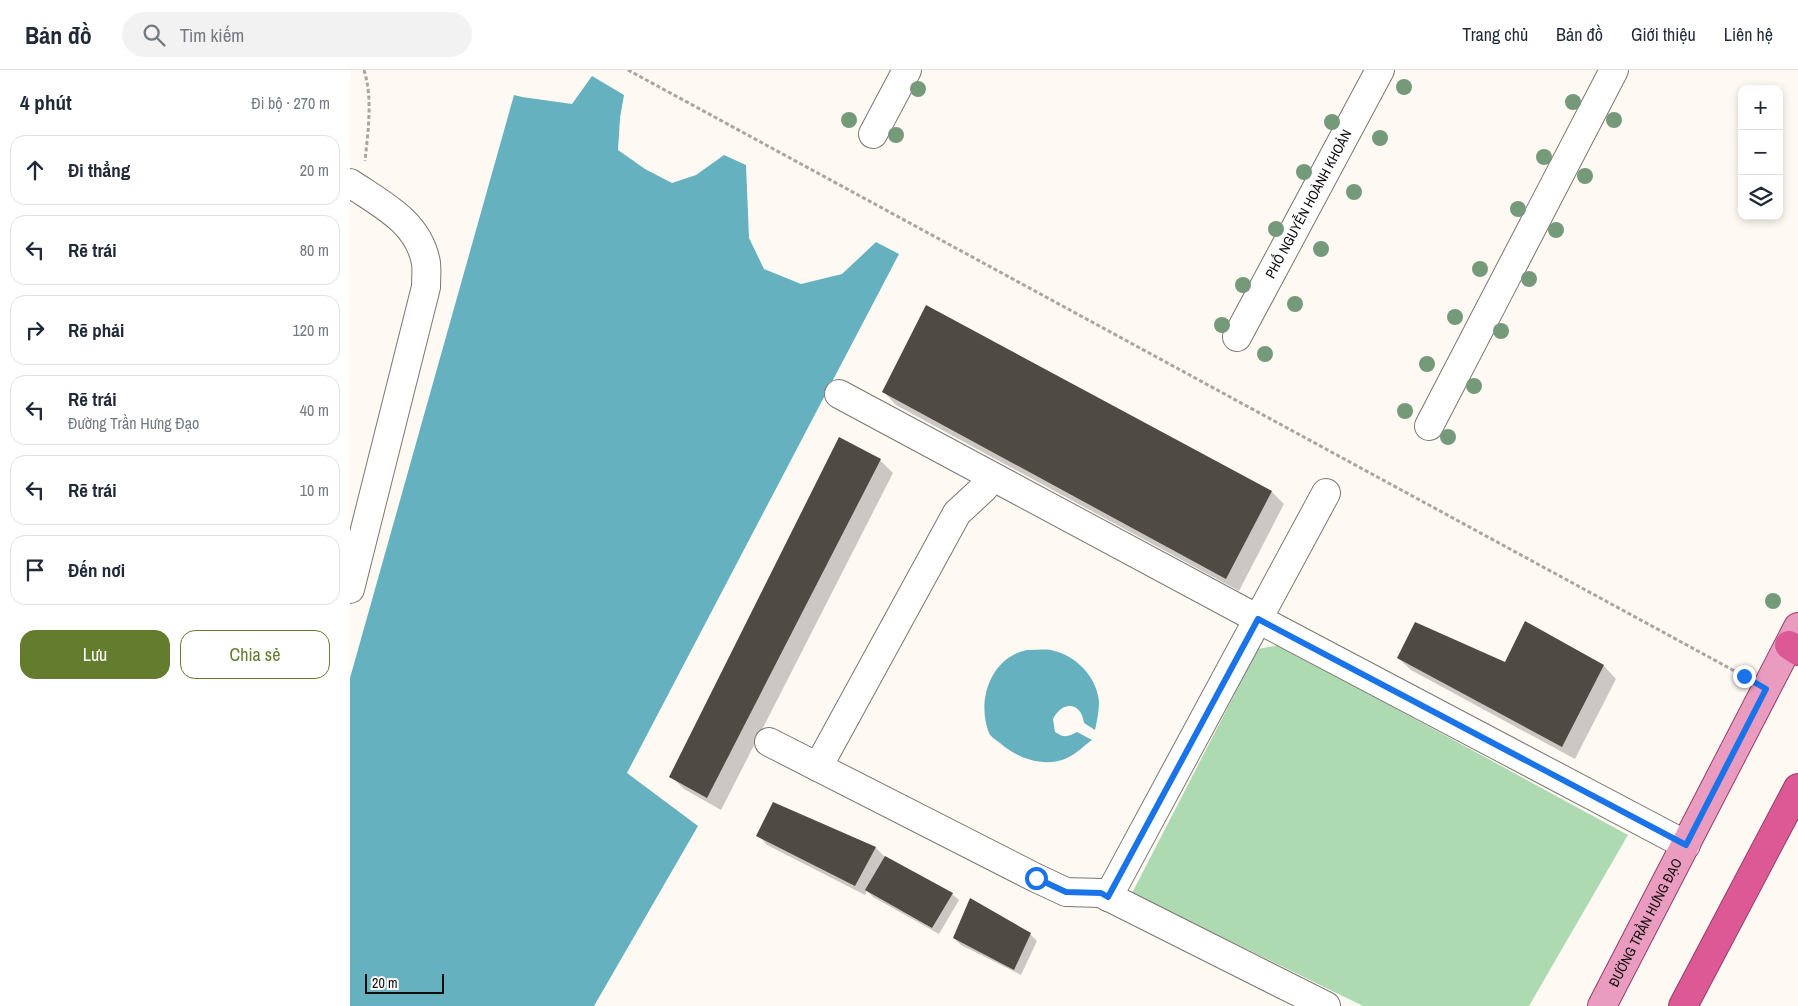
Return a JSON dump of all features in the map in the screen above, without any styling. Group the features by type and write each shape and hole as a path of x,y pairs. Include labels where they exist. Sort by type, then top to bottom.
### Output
{"highway":[{"path":"1682,1006 1798,788"}],"main road":[{"name":"ĐƯỜNG TRẦN HƯNG ĐẠO","path":"1602,1006 1766,689 1795,641"}],"street":[{"path":"873,134 907,70"},
{"name":"PHỐ NGUYỄN HOÀNH KHOẢN","path":"1237,337 1380,70"},
{"path":"1429,426 1614,70"},
{"path":"350,589 426,286 426,262 418,238 401,216 354,186"},
{"path":"840,394 1258,619 1686,845"},
{"path":"818,767 956,512 984,488 991,476"},
{"path":"1108,897 1326,493"},
{"path":"769,742 1036,878 1066,892 1101,893 1326,1006"}],"path":[{"path":"354,186 365,164 368,85 364,70"},
{"path":"628,70 1766,689"}],"green space":[{"path":"1279,645 1628,835 1529,1006 1363,1006 1132,893 1258,649"}],"water":[{"path":"592,76 624,95 618,150 645,169 672,183 696,175 724,155 746,165 749,238 764,269 801,284 842,274 876,242 899,254 627,773 698,826 594,1006 350,1006 350,678 514,95 572,104"},
{"path":"1027,650 1051,650 1069,657 1084,668 1090,676 1097,693 1099,705 1095,730 1084,723 1082,716 1075,707 1071,706 1061,709 1053,719 1055,732 1058,734 1066,736 1077,732 1092,740 1074,754 1059,761 1041,762 1015,754 992,737 985,720 986,694 996,671 1004,661 1014,654"}],"building":[{"path":"926,305 1272,491 1226,579 882,392"},
{"path":"839,437 881,459 707,798 669,777"},
{"path":"1525,621 1604,665 1562,747 1397,658 1415,622 1505,662"},
{"path":"773,802 876,847 855,886 756,836"},
{"path":"885,856 953,893 932,928 865,890"},
{"path":"970,898 1031,933 1014,970 953,938"}],"route":[{"path":"1036,878 1066,892 1101,893 1108,897 1258,619 1686,845 1766,689 1744,676"}]}
